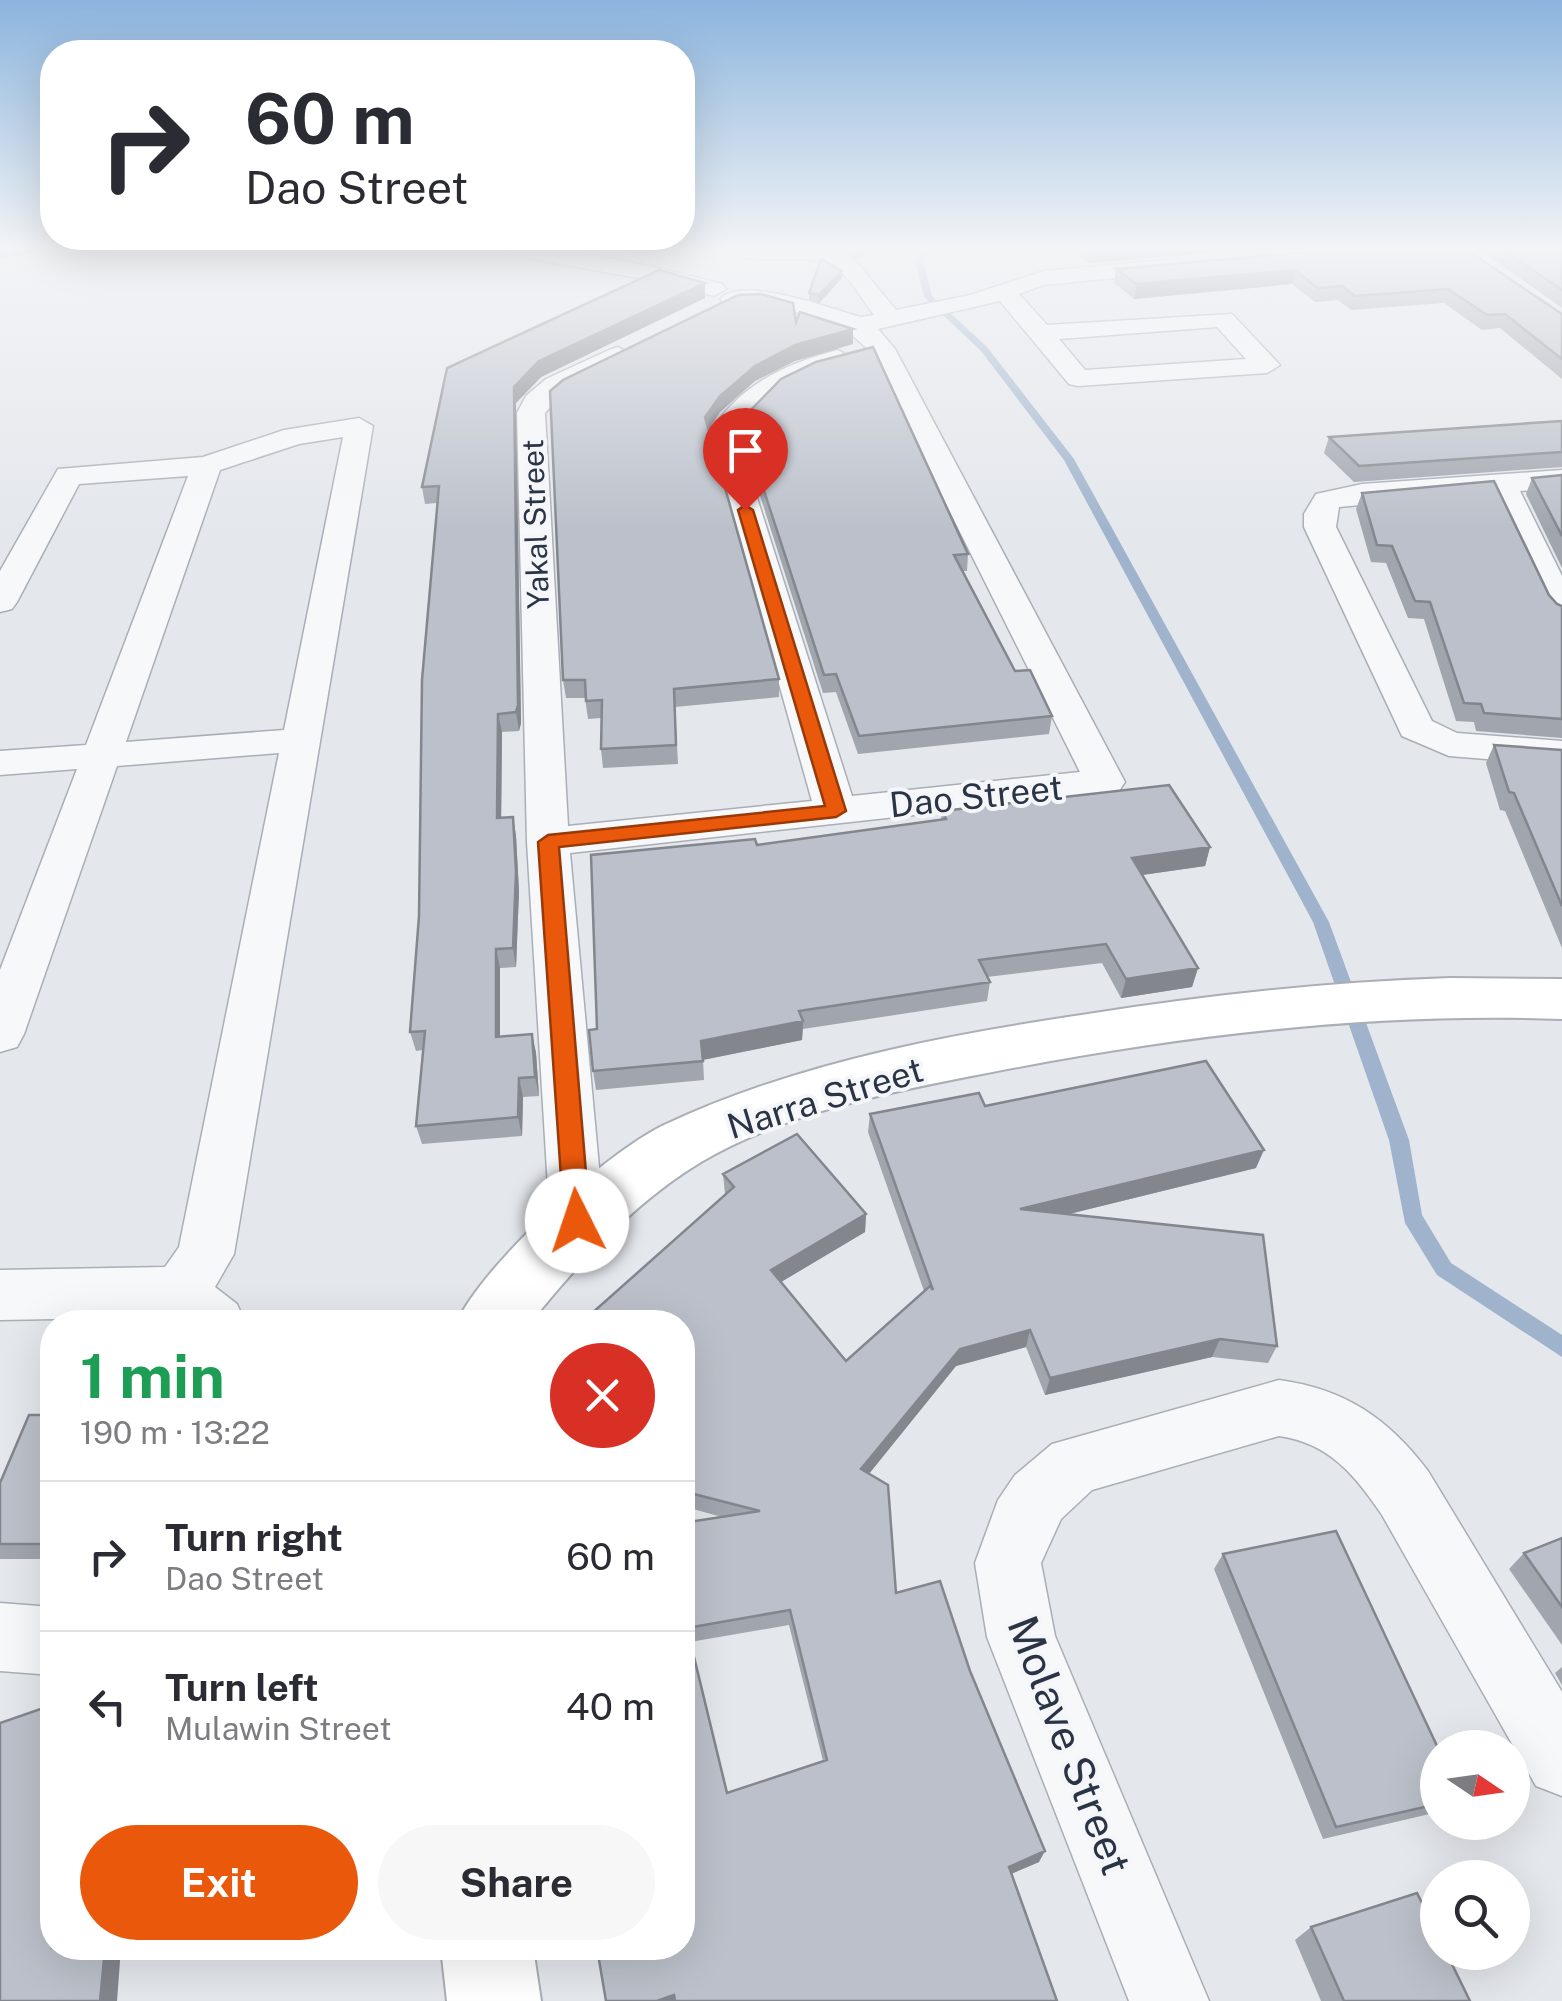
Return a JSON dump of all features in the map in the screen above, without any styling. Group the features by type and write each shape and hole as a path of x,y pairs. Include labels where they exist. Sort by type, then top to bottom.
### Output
{"street":[{"name":"Yakal Street","path":"577,1221 548,842 531,413 534,403 553,386 641,343"},
{"path":"836,811 722,434 744,403 786,377 840,358 861,343"},
{"name":"Dao Street","path":"548,842 1104,782 884,343"},
{"path":"1052,343 1078,378 1268,364 1247,343"},
{"path":"0,602 69,475 124,475 208,465 294,436 359,426 198,1307 0,1294"},
{"path":"0,1034 208,465"},
{"path":"1557,762 1449,744 1416,728 1320,527 1320,514 1328,501 1347,496 1562,479"},
{"path":"1500,482 1562,611"},
{"path":"0,762 299,740"},
{"name":"Narra Street","path":"500,1310 540,1259 577,1221 682,1144 831,1088 992,1049 1228,1013 1417,998 1562,998"},
{"name":"Molave Street","path":"1170,2001 1021,1637 1008,1564 1020,1522 1038,1497 1074,1466 1279,1408 1315,1414 1346,1429 1380,1458 1405,1493 1562,1760"},
{"path":"0,1638 40,1640"},
{"path":"489,1960 494,2001"}],"building":[{"path":"500,343 576,343 539,361 514,387 518,705 516,712 498,714 497,818 513,817 516,872 513,948 496,949 496,1037 532,1034 535,1077 519,1078 518,1117 416,1126 425,1031 410,1032 419,916 422,680 439,486 422,487 447,368"},
{"path":"638,343 801,343 755,366 720,396 705,417 779,679 674,689 676,745 601,749 602,700 586,701 585,680 563,680 550,391 563,380"},
{"path":"1542,343 1562,343 1562,359"},
{"path":"873,347 968,554 954,555 1015,671 1030,670 1052,716 859,736 836,674 824,675 741,420 781,379 816,362"},
{"path":"1562,421 1562,452 1359,466 1329,437"},
{"path":"1562,475 1562,536 1532,478"},
{"path":"1494,481 1549,595 1562,606 1562,719 1484,713 1481,704 1464,703 1430,602 1415,601 1392,546 1377,545 1362,493"},
{"path":"1494,745 1562,750 1562,906 1514,793 1509,792"},
{"path":"1169,785 1210,847 1132,858 1198,968 1126,979 1106,944 979,960 990,982 799,1011 803,1021 701,1041 703,1061 593,1071 589,1030 597,1029 591,855 755,839 757,845 946,819 942,811"},
{"path":"1206,1061 1264,1150 1020,1209 1263,1235 1277,1346 1220,1339 1050,1378 1030,1330 960,1349 861,1469 888,1485 896,1593 940,1581 970,1671 1045,1851 1009,1867 1057,2001 675,2001 674,1995 657,2001 606,2001 599,1960 695,1960 695,1661 727,1793 827,1760 790,1610 695,1627 695,1521 760,1511 695,1494 695,1310 596,1310 734,1187 723,1174 797,1134 866,1214 771,1270 846,1361 930,1286 933,1290 870,1114 979,1093 985,1106"},
{"path":"29,1415 40,1415 40,1544 0,1544 0,1483"},
{"path":"1336,1531 1430,1730 1420,1730 1420,1808 1336,1827 1223,1554"},
{"path":"1562,1538 1562,1607 1524,1553"},
{"path":"40,1709 40,1960 104,1960 100,2001 0,2001 0,1723"},
{"path":"1417,1893 1420,1970 1455,1970 1470,2001 1344,2001 1311,1927"}],"waterway":[{"path":"978,343 1069,459 1321,922 1399,1140 1412,1217 1444,1269 1562,1347"}],"route":[{"path":"577,1221 548,842 836,811 745,510"}]}
